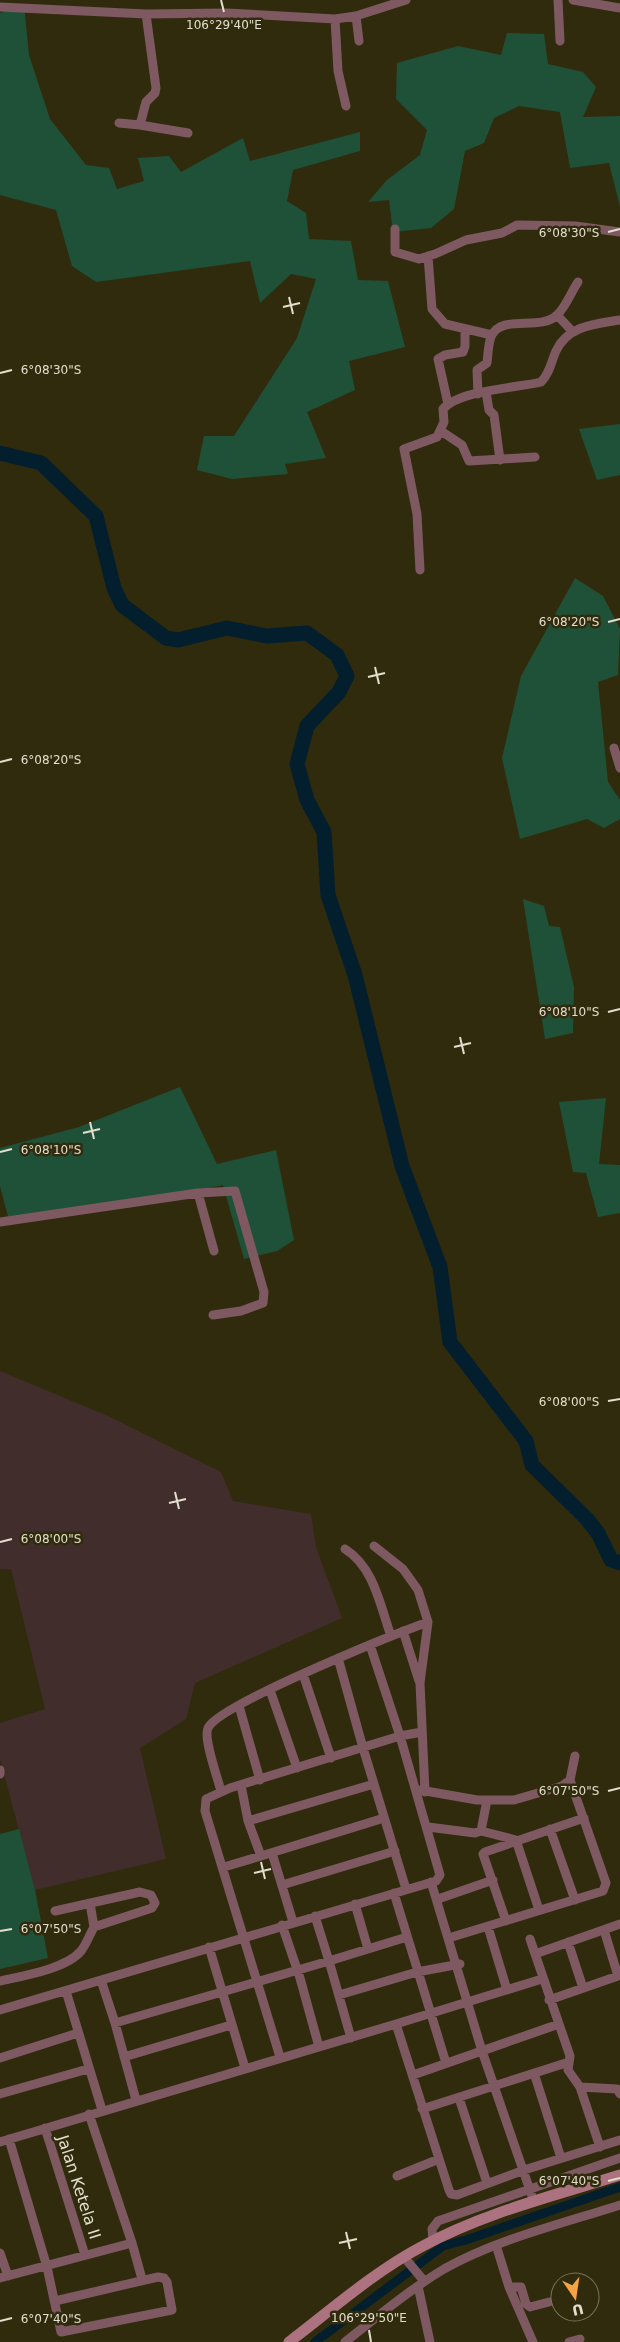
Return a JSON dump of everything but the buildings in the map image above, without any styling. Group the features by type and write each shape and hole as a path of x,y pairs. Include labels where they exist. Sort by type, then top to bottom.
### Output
{"street":[{"path":"0,7 146,14 227,13 335,19 356,16 406,0"},
{"path":"558,0 560,41"},
{"path":"573,0 620,8"},
{"path":"140,125 146,102 155,93 156,88 146,14"},
{"path":"356,16 359,41"},
{"path":"335,19 338,71 346,106"},
{"path":"119,123 188,133"},
{"path":"395,229 394,250 396,254 419,258 466,240 496,235 517,225 575,226 620,232"},
{"path":"428,256 432,309 445,324 492,335"},
{"path":"500,460 494,415 489,410 482,393 477,370 487,363 492,335 502,326 540,323 557,315 578,282"},
{"path":"557,315 572,332"},
{"path":"420,570 418,514 404,449 433,440 441,431 445,418 443,409 448,404 463,397 541,382 547,377 557,349 572,332 587,326 620,320"},
{"path":"448,404 438,359 445,355 463,352 465,330"},
{"path":"441,431 462,445 469,461 534,457"},
{"path":"614,748 620,768"},
{"path":"0,1222 198,1193 236,1191 264,1292 263,1303 256,1307 213,1315"},
{"path":"198,1193 214,1251"},
{"path":"374,1546 403,1569 418,1590 428,1622 420,1683 422,1732 420,1790"},
{"path":"345,1548 357,1556 366,1567 390,1636"},
{"path":"221,1791 207,1730 211,1723 239,1706 303,1674 390,1636 428,1622"},
{"path":"403,1632 420,1683"},
{"path":"0,2010 394,1893 433,1881 440,1875 420,1790 385,1697 370,1645"},
{"path":"338,1658 406,1889"},
{"path":"303,1674 330,1758"},
{"path":"270,1690 297,1768"},
{"path":"239,1706 260,1780"},
{"path":"280,2057 224,1867 205,1811 206,1798 221,1791 400,1736 422,1732"},
{"path":"452,1937 604,1891 606,1888 570,1780 575,1756"},
{"path":"420,1790 487,1800 514,1800 550,1791 570,1780"},
{"path":"248,1822 374,1784"},
{"path":"241,1785 248,1822 261,1856"},
{"path":"481,1831 487,1800"},
{"path":"224,1867 384,1818"},
{"path":"506,1921 484,1852 584,1818"},
{"path":"428,1827 475,1833 481,1831 516,1840"},
{"path":"550,1829 575,1900"},
{"path":"516,1840 539,1910"},
{"path":"282,1885 394,1851"},
{"path":"272,1853 293,1922"},
{"path":"441,1898 493,1880"},
{"path":"433,1881 441,1898 458,1965"},
{"path":"433,1881 484,2050 536,2201"},
{"path":"55,1910 140,1892 151,1895 155,1903 152,1908 94,1927"},
{"path":"394,1893 429,2014 446,2063"},
{"path":"0,1981 27,1975 73,1958 82,1951 94,1927 90,1903"},
{"path":"356,1904 368,1949"},
{"path":"315,1916 351,2038"},
{"path":"535,1954 620,1924"},
{"path":"282,1926 318,2047"},
{"path":"488,1927 507,1990"},
{"path":"549,2000 618,1976 604,1930"},
{"path":"115,2023 329,1961 407,1936"},
{"path":"530,1939 549,2000 570,2056 568,2070 580,2087 600,2147"},
{"path":"568,1942 583,1988"},
{"path":"209,1947 244,2068"},
{"path":"339,1995 418,1972 458,1965"},
{"path":"55,2301 142,2279 164,2278 167,2282 172,2310 64,2333 60,2330 47,2267 3,2138 45,2128 280,2057 351,2038 542,1979"},
{"path":"101,1980 136,2100"},
{"path":"66,1991 88,2069 102,2110"},
{"path":"396,2024 451,2194 457,2195 526,2169 620,2140"},
{"path":"413,2075 558,2024"},
{"path":"124,2057 231,2025"},
{"path":"0,2058 78,2033"},
{"path":"422,2109 569,2062"},
{"path":"0,2094 88,2069"},
{"path":"534,2073 561,2158"},
{"path":"580,2087 617,2089 620,2094"},
{"path":"459,2098 486,2183"},
{"path":"89,2114 142,2279"},
{"name":"Jalan Ketela II","path":"45,2128 85,2255"},
{"path":"289,2342 468,2217 532,2188 620,2158"},
{"path":"397,2176 439,2159"},
{"path":"468,2217 536,2201 620,2175"},
{"path":"345,2342 421,2281 446,2268 496,2245 620,2205"},
{"path":"0,2253 4,2277 132,2243"},
{"path":"496,2245 509,2287 533,2342"},
{"path":"407,2260 421,2281 430,2342"},
{"path":"509,2287 521,2287 528,2306 549,2302"},
{"path":"569,2342 580,2339"}],"shaded area":[{"path":"0,1371 108,1416 221,1472 233,1501 311,1514 316,1547 342,1618 195,1683 186,1719 140,1748 166,1859 35,1890 0,1759 0,1723 45,1709 11,1569 0,1569"}],"green space":[{"path":"24,5 29,55 50,119 86,165 109,168 117,189 144,181 138,158 169,156 181,172 243,138 250,161 360,132 360,151 293,170 287,201 306,213 309,239 351,241 358,280 388,281 405,347 349,361 355,390 307,412 326,458 285,464 288,474 232,479 197,470 204,436 234,436 297,338 316,279 291,274 260,303 250,261 96,282 72,266 56,210 0,195 0,13"},
{"path":"507,33 544,34 548,64 583,72 596,87 583,117 620,116 620,207 609,163 570,168 560,112 519,106 494,118 484,143 465,151 454,209 431,228 393,232 389,200 368,202 387,180 420,155 427,130 396,99 397,63 458,46 501,55"},
{"path":"620,424 620,475 597,480 579,429"},
{"path":"575,578 603,596 620,629 618,675 598,682 608,782 620,800 620,819 604,828 587,819 520,839 502,758 521,676"},
{"path":"523,899 544,906 549,926 560,927 574,987 573,1033 545,1039"},
{"path":"180,1087 217,1164 276,1150 294,1240 277,1251 244,1259 223,1185 114,1208 10,1224 0,1186 0,1148 79,1127"},
{"path":"606,1098 599,1164 620,1165 620,1213 598,1217 586,1173 573,1172 559,1102"},
{"path":"19,1829 35,1890 48,1958 0,1969 0,1834"}],"waterway":[{"path":"0,453 41,463 96,516 114,588 122,605 166,638 178,640 227,628 267,636 307,633 337,655 347,676 339,692 307,726 297,764 307,800 324,832 328,895 355,975 402,1166 440,1267 450,1342 526,1441 532,1465 587,1519 598,1533 611,1560 620,1563"},
{"path":"315,2342 443,2246 466,2240 620,2187"}]}
